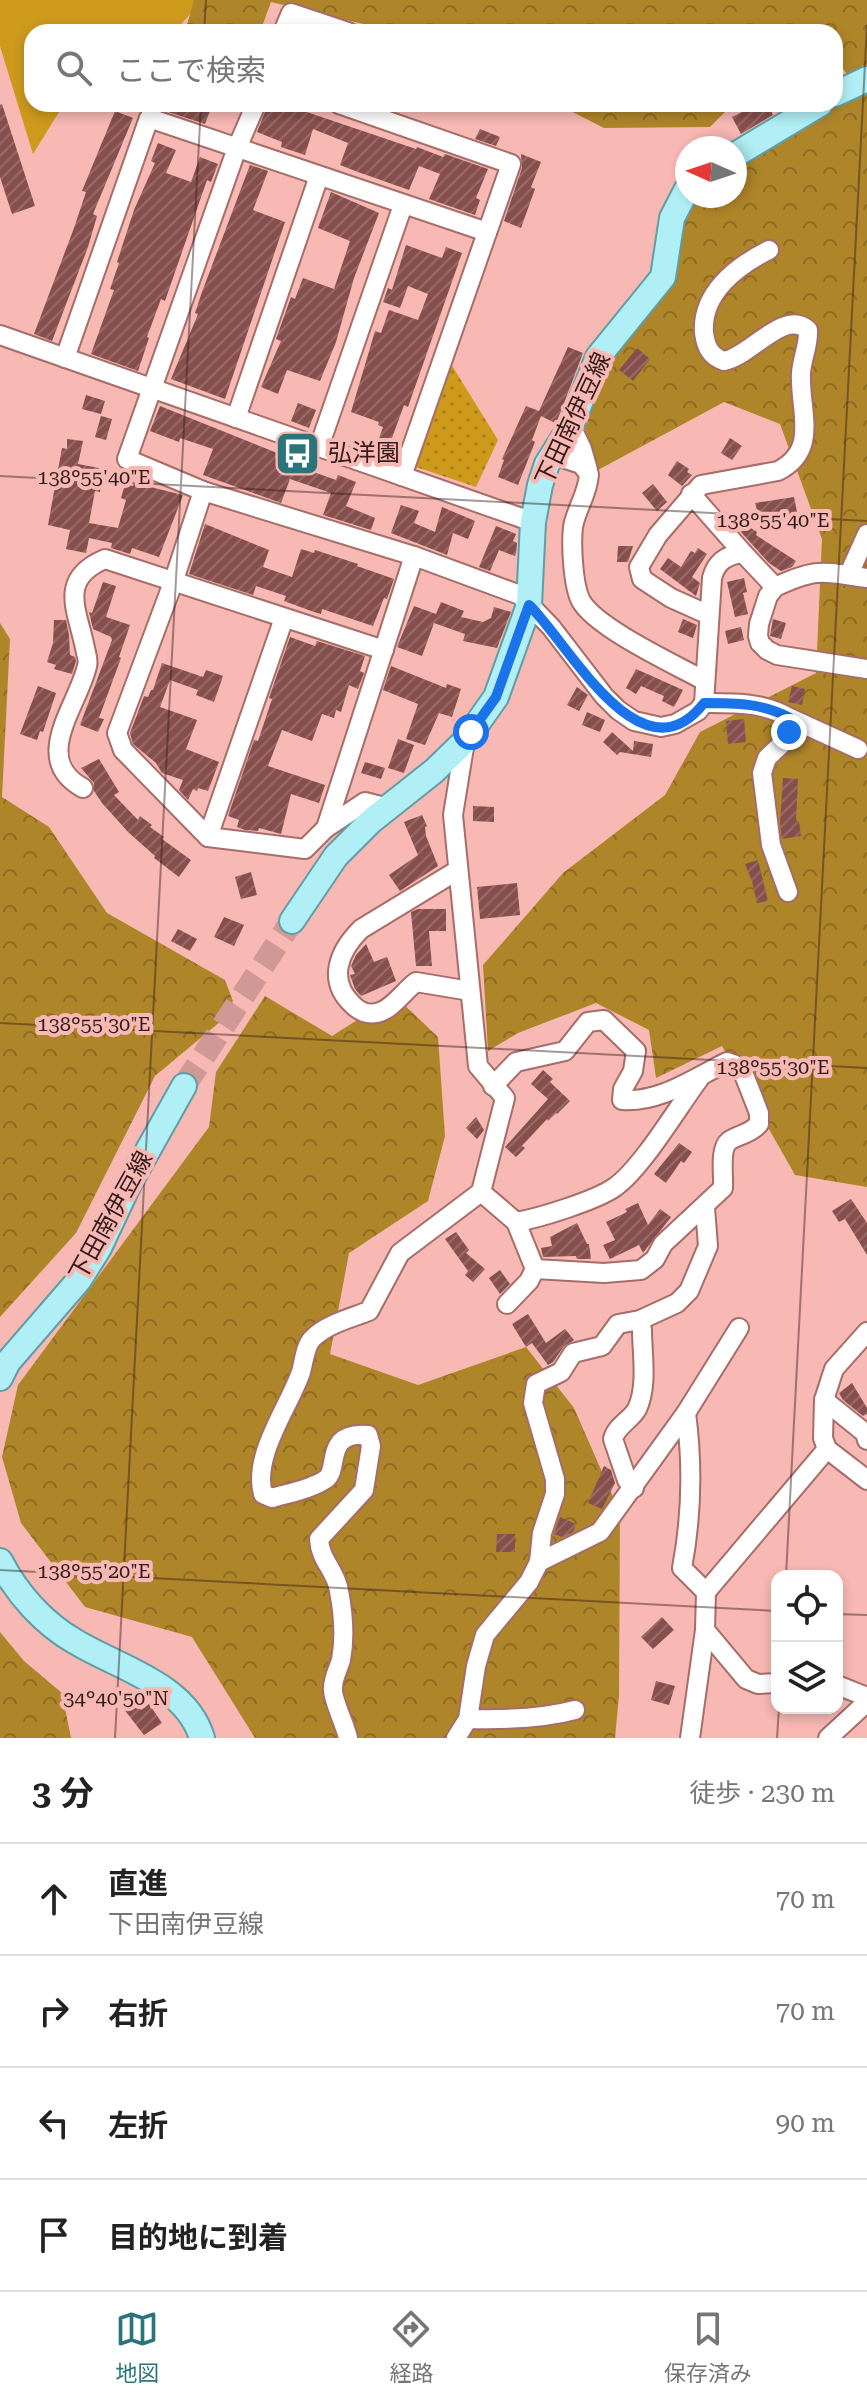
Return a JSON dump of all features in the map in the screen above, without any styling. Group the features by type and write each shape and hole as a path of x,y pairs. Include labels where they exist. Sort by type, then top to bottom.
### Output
{"main road":[{"path":"843,90 867,79"},
{"path":"747,148 807,112"},
{"name":"下田南伊豆線","path":"292,921 336,856 465,741 496,697 529,605 533,522 540,485 553,455 571,426 598,357 663,277 672,218 677,208"},
{"name":"下田南伊豆線","path":"0,1378 8,1362 85,1269 184,1086"},
{"path":"0,1561 23,1596 44,1619 74,1641 160,1687 184,1707 202,1738"}],"street":[{"path":"286,24 291,13 324,24"},
{"path":"253,112 127,459 203,491 414,556 520,595 551,627 618,710 634,721 661,727 675,724 698,711 704,703 714,571 725,558 743,553"},
{"path":"395,113 511,164 402,476"},
{"path":"65,358 149,118 487,232"},
{"path":"236,418 319,176"},
{"path":"319,447 403,205"},
{"path":"709,615 653,588 642,579 639,567 643,557 701,485 778,471 789,466 801,451 804,435 801,377 802,361 809,343 808,330 794,322 764,337 743,354 724,361 709,351 705,339 705,312 717,289 740,268 769,250"},
{"path":"0,335 533,522"},
{"path":"571,426 588,470 588,489 573,531 575,581 583,605 611,627 705,681"},
{"path":"553,455 581,464 588,470"},
{"path":"203,491 174,580 117,733 123,750 208,837 305,849 326,828 365,802 388,808"},
{"path":"691,494 775,587"},
{"path":"867,534 858,576 814,571 775,587 768,596 758,636 760,643 777,655 867,669"},
{"path":"326,828 414,556"},
{"path":"83,788 69,780 61,764 58,742 88,664 74,605 77,579 88,567 105,559 384,650"},
{"path":"208,837 284,618"},
{"path":"704,703 759,705 775,709 858,749"},
{"path":"788,892 771,845 762,773 767,758 785,741 790,718"},
{"path":"348,1738 342,1714 333,1697 332,1685 341,1660 343,1641 339,1587 319,1552 319,1539 364,1490 371,1446 368,1435 346,1438 335,1448 331,1475 324,1481 272,1498 263,1494 259,1481 277,1419 300,1375 310,1340 327,1328 369,1311 400,1253 481,1192 505,1098 478,1066 453,815 465,741"},
{"path":"458,870 361,929 349,942 340,960 338,978 341,994 359,1011 375,1014 386,1009 416,982 470,991"},
{"path":"493,1086 516,1062 565,1051 588,1022 604,1020 636,1051 633,1071 623,1089 622,1100 636,1101 664,1094 727,1062 741,1067 759,1113 759,1124 724,1148 723,1188 663,1244 655,1259 641,1270 604,1273 535,1269"},
{"path":"516,1222 540,1218 614,1188 631,1172 703,1073"},
{"path":"481,1192 516,1222 535,1269 529,1281 507,1304"},
{"path":"456,1738 468,1719 476,1666 485,1635 529,1582 539,1562 542,1533 555,1494 555,1479 533,1403 536,1384 561,1372 573,1353 602,1346 618,1324 640,1320 677,1303 689,1291 708,1246 705,1208"},
{"path":"634,1488 627,1480 613,1439 614,1432 634,1414 640,1401 640,1320"},
{"path":"539,1562 600,1532 686,1413 739,1328"},
{"path":"864,1471 827,1449 823,1438 824,1400 834,1369 867,1332"},
{"path":"824,1400 866,1435"},
{"path":"686,1413 692,1460 690,1527 682,1568 706,1592"},
{"path":"690,1738 705,1630 706,1592 827,1449"},
{"path":"705,1630 746,1679 758,1684 771,1683"},
{"path":"828,1738 867,1700 843,1688"},
{"path":"468,1719 506,1720 551,1716 575,1710"}],"shaded area":[{"path":"0,0 195,0 192,12 181,24 24,24 24,112 59,112 33,154 0,46"},
{"path":"451,364 498,440 476,487 416,467"}],"green space":[{"path":"194,0 867,0 867,77 856,84 843,69 843,24 363,24 271,2 263,24 187,24"},
{"path":"867,85 867,1187 795,1175 722,1046 656,1078 649,1030 596,1003 518,1033 488,1051 483,965 563,873 665,795 700,732 816,673 822,539 780,424 724,402 598,470 585,429 608,344 663,277 683,208 747,208 747,151 818,112 843,112 843,98"},
{"path":"573,112 725,112 710,127 604,128"},
{"path":"0,623 10,639 2,797 49,827 107,913 225,980 233,1001 221,1021 155,1076 76,1233 0,1317"},
{"path":"265,996 332,1036 395,996 438,1037 445,1136 428,1201 349,1253 330,1354 418,1385 526,1347 574,1408 620,1513 619,1696 615,1738 255,1738 192,1637 85,1607 21,1523 2,1457 18,1385 209,1127 216,1072"},
{"path":"0,1632 24,1661 62,1693 71,1738 0,1738"}],"building":[{"path":"2,104 35,206 12,214 0,177"},
{"path":"115,112 133,118 93,214 97,216 88,247 52,341 34,334 74,228 86,192 82,191"},
{"path":"168,112 210,112 205,124"},
{"path":"265,112 307,112 416,149 443,157 445,154 488,169 476,198 480,200 475,215 429,199 440,174 419,166 409,190 340,165 348,143 313,129 305,155 281,147 282,142 257,132"},
{"path":"742,112 772,112 773,115 741,134 732,117"},
{"path":"480,129 500,137 496,146 475,139"},
{"path":"158,143 176,150 166,173 191,182 200,157 218,164 211,182 207,180 165,301 161,299 138,371 91,354 114,290 110,289 134,210 155,163 151,161"},
{"path":"521,154 541,162 521,228 504,221 522,168"},
{"path":"250,165 268,171 253,210 285,222 225,399 171,379 198,314 195,313 202,292"},
{"path":"331,192 379,213 320,381 287,370 278,394 261,387 281,341 276,339 291,297 295,299 303,278 334,289 350,241 318,228"},
{"path":"406,245 442,258 446,247 462,253 408,407 404,405 392,438 397,440 392,453 376,447 383,427 378,425 379,422 351,412 375,331 381,333 389,310 418,320 428,294 408,286 400,308 383,302 388,288 392,290"},
{"path":"568,347 583,353 558,419 555,423 541,416 532,440 535,442 518,485 498,477 502,459 526,406 539,411"},
{"path":"637,348 650,359 633,381 619,370"},
{"path":"86,395 105,401 101,414 82,409"},
{"path":"298,403 316,410 309,428 291,421"},
{"path":"160,406 297,461 296,464 302,468 336,480 338,475 356,482 346,506 375,518 371,530 323,515 331,493 290,479 281,503 203,475 213,449 180,438 179,442 150,431"},
{"path":"101,416 112,419 106,440 95,437"},
{"path":"730,438 742,446 732,460 721,453"},
{"path":"67,439 83,441 78,464 99,468 98,476 102,477 100,492 95,491 89,523 118,528 126,500 121,498 125,484 133,486 134,483 183,495 159,557 132,548 130,554 111,548 112,543 89,538 86,553 66,549 70,530 48,525 62,448 67,449"},
{"path":"677,461 692,475 682,486 668,475"},
{"path":"653,484 667,502 657,511 642,493"},
{"path":"794,497 797,512 760,521 755,503"},
{"path":"401,505 419,511 414,523 435,532 442,507 475,521 468,539 453,533 447,555 391,533"},
{"path":"205,524 269,550 263,567 292,577 301,549 314,553 315,550 358,564 394,579 387,599 384,598 373,626 322,609 321,614 314,612 284,601 286,596 256,586 253,595 189,574"},
{"path":"746,525 796,561 792,567 781,571 769,563 741,532"},
{"path":"496,526 516,534 513,541 517,543 516,553 515,556 499,550 490,571 479,567"},
{"path":"618,546 633,546 628,562 617,562"},
{"path":"698,548 707,554 692,577 700,583 696,596 660,569 668,558 681,567 691,551 695,553"},
{"path":"744,578 747,592 743,593 748,614 735,617 727,582"},
{"path":"103,582 116,586 106,617 130,625 99,718 104,719 98,732 80,725 112,640 93,629 89,612 92,613"},
{"path":"441,602 464,611 461,617 483,622 491,618 494,607 511,612 497,648 463,641 465,634 434,623 422,656 397,647 414,606 436,614"},
{"path":"683,619 697,625 693,638 678,632"},
{"path":"773,619 786,623 781,639 770,636"},
{"path":"54,620 66,620 70,655 76,661 72,674 54,669 56,665 47,662 53,643"},
{"path":"741,627 744,640 728,644 725,631"},
{"path":"290,637 315,646 317,641 365,656 360,671 364,673 358,689 349,685 341,712 336,710 334,718 322,714 312,741 282,730 268,766 325,785 319,803 291,794 281,834 259,828 258,831 245,830 237,827 239,820 228,816 254,740 258,741"},
{"path":"162,663 203,677 206,670 223,676 214,702 196,695 198,690 170,680 160,707 197,720 186,749 219,762 208,791 193,789 188,800 179,790 183,780 162,773 156,763 133,744 130,733 144,696 148,697 153,690"},
{"path":"391,666 446,688 447,684 461,689 452,717 439,713 425,745 406,739 418,704 383,690"},
{"path":"636,669 683,690 674,707 662,701 664,696 641,686 636,694 626,688"},
{"path":"38,686 56,693 43,732 40,731 37,740 20,734"},
{"path":"792,686 805,689 802,705 788,702"},
{"path":"577,687 588,695 579,711 567,705"},
{"path":"587,712 605,720 600,732 582,725"},
{"path":"744,719 746,742 728,744 726,721"},
{"path":"612,732 633,751 634,741 653,744 651,757 620,752 617,755 603,742"},
{"path":"398,739 414,745 404,773 388,768"},
{"path":"99,759 119,792 114,795 138,820 140,816 164,837 162,839 191,860 179,877 154,858 102,803 94,791 94,783 81,768"},
{"path":"365,762 385,768 381,779 361,773"},
{"path":"783,778 798,779 796,821 799,821 801,836 782,839 780,823"},
{"path":"473,806 494,807 494,822 473,821"},
{"path":"422,815 427,826 426,836 438,866 400,891 389,875 418,855 404,822"},
{"path":"758,860 768,901 757,903 745,864"},
{"path":"251,872 257,895 241,899 235,877"},
{"path":"517,883 520,915 480,919 477,887"},
{"path":"446,909 446,931 429,931 432,966 416,966 411,912"},
{"path":"224,917 244,925 234,946 214,937"},
{"path":"178,929 197,939 190,951 171,941"},
{"path":"366,944 374,962 387,957 396,981 361,996 350,975 355,974 351,966"},
{"path":"543,1070 553,1079 550,1082 570,1101 547,1119 516,1157 505,1147 548,1099 531,1084"},
{"path":"476,1117 484,1130 477,1139 466,1128"},
{"path":"679,1143 692,1152 684,1163 681,1161 666,1183 654,1174"},
{"path":"851,1199 867,1223 867,1255 845,1219 839,1222 832,1211"},
{"path":"638,1203 648,1225 660,1209 671,1217 643,1253 639,1245 610,1259 603,1245 615,1240 606,1222"},
{"path":"577,1223 589,1244 591,1259 543,1257 541,1248 552,1246 550,1237"},
{"path":"456,1232 469,1250 466,1253 485,1269 473,1282 465,1275 468,1271 445,1239"},
{"path":"500,1270 510,1284 500,1294 489,1278"},
{"path":"528,1314 546,1343 565,1329 574,1340 564,1346 548,1365 532,1343 526,1347 512,1324"},
{"path":"852,1383 867,1408 867,1414 863,1416 839,1393"},
{"path":"604,1466 611,1470 615,1483 602,1509 588,1503"},
{"path":"560,1517 576,1524 573,1532 562,1537 554,1534"},
{"path":"497,1534 515,1534 515,1552 496,1552"},
{"path":"662,1617 674,1630 653,1649 641,1637"},
{"path":"656,1681 675,1686 669,1705 651,1700"},
{"path":"127,1691 141,1710 149,1704 162,1723 144,1735 116,1699"}],"tunnel":[{"path":"184,1086 292,921"}],"place":[{"name":"弘洋園","path":"297,453"}],"route":[{"path":"471,732 496,697 529,605 551,627 604,696 634,721 661,727 689,717 704,703 742,703 775,709 790,718 789,732"}]}
